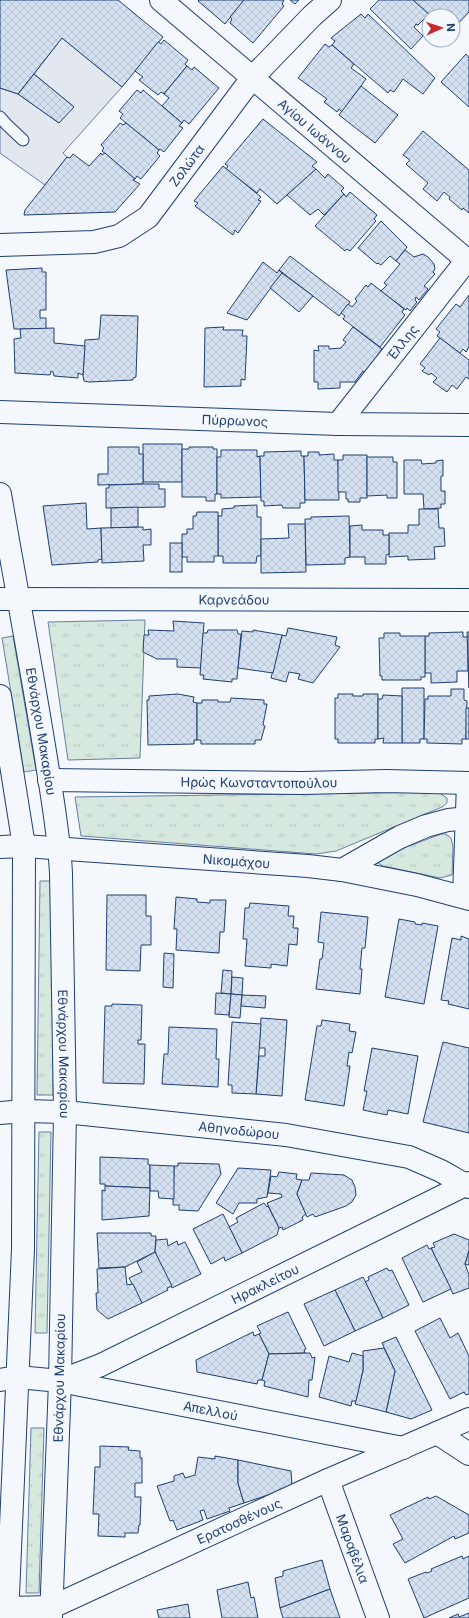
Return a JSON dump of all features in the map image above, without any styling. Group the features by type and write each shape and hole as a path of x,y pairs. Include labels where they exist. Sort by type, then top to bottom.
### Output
{"street":[{"name":"Αγίου Ιωάννου","path":"161,0 468,261"},
{"name":"Ζολώτα","path":"0,245 94,242 119,236 148,217 252,78 312,16 330,0"},
{"name":"Έλλης","path":"338,424 468,261"},
{"name":"Πύρρωνος","path":"0,412 19,411 338,424 469,425"},
{"name":"Εθνάρχου Μακαρίου","path":"0,494 9,598 39,714 60,848 62,873 65,1112 60,1381 52,1613"},
{"name":"Καρνεάδου","path":"9,598 469,600"},
{"path":"0,696 24,846 23,1249 6,1375 4,1611"},
{"name":"Ηρώς Κωνσταντοπούλου","path":"49,780 303,783 386,781 468,783"},
{"path":"466,898 468,783"},
{"path":"342,870 400,837 426,826 448,820 468,818"},
{"name":"Νικομάχου","path":"0,847 24,846 60,848 342,870 417,884 466,898"},
{"name":"Αθηνοδώρου","path":"0,1113 24,1111 65,1112 286,1135 409,1156 468,1185"},
{"name":"Ηρακλείτου","path":"60,1381 100,1365 468,1185"},
{"name":"Απελλού","path":"6,1375 60,1381 404,1448"},
{"name":"Ερατοσθένους","path":"4,1611 52,1613 328,1480 469,1419"},
{"path":"437,1433 469,1454"},
{"name":"Μαραβέλια","path":"328,1480 378,1618"}],"lane":[{"path":"0,117 23,140"}],"green space":[{"path":"145,620 140,758 68,760 48,622"},
{"path":"13,636 36,770 24,772 2,638"},
{"path":"438,792 447,798 447,803 442,807 336,851 316,854 81,836 75,797"},
{"path":"441,834 446,834 451,838 453,847 452,875 440,878 383,866 378,863 380,857"},
{"path":"40,881 55,881 53,1095 37,1095"},
{"path":"39,1132 51,1132 47,1333 35,1333"},
{"path":"31,1428 44,1428 39,1593 26,1593"}],"shaded area":[{"path":"62,38 122,87 63,153 67,157 45,185 0,153 0,88 18,94 59,123 73,106 34,74"}],"building":[{"path":"0,0 118,0 163,37 122,87 62,38 18,94 0,88"},
{"path":"244,0 225,24 198,1"},
{"path":"244,0 284,0 282,4 284,6 253,43 230,23 232,19 230,17"},
{"path":"290,0 299,0 295,4"},
{"path":"379,0 413,0 422,8 421,22 418,25 416,24 414,27 421,34 421,38 411,49 370,9"},
{"path":"413,0 469,0 469,12 461,20 461,8 422,8"},
{"path":"361,14 365,18 368,14 435,78 423,94 403,79 394,92 390,90 388,93 332,45 335,41 331,38"},
{"path":"164,40 188,60 185,64 187,66 164,94 161,92 158,95 139,80 143,77 135,71 158,42 161,44"},
{"path":"325,44 329,47 332,45 354,64 351,68 366,79 342,112 339,109 337,112 324,102 327,99 298,78"},
{"path":"466,54 469,58 469,107 441,82"},
{"path":"187,66 192,70 194,67 219,88 189,124 184,120 182,123 162,106 169,98 164,94"},
{"path":"34,74 74,107 59,123 18,94"},
{"path":"361,86 398,115 375,143 339,115"},
{"path":"137,90 141,93 143,90 182,123 179,126 183,128 164,152 160,149 159,150 120,118 123,114 119,111"},
{"path":"263,119 317,162 312,166 316,169 277,204 260,189 257,193 226,169 228,166 225,164"},
{"path":"120,123 123,125 126,123 159,150 157,153 160,156 141,179 137,176 135,179 102,151 104,148 101,145"},
{"path":"423,131 469,170 469,213 463,208 462,210 449,199 450,197 444,192 437,201 423,189 428,183 406,164 410,160 403,155"},
{"path":"101,153 102,155 105,153 135,179 133,180 140,184 115,212 24,215 25,210 67,157 70,158 73,154 89,166"},
{"path":"223,166 261,197 258,200 261,201 238,233 235,230 233,235 195,206 198,203 194,201"},
{"path":"316,169 325,178 328,174 344,188 341,191 344,194 324,215 318,209 310,215 287,195"},
{"path":"350,192 377,215 374,219 376,221 350,251 347,249 345,251 315,226 344,194 346,197"},
{"path":"381,221 407,247 396,261 390,256 381,265 378,263 377,264 358,248"},
{"path":"405,250 414,257 423,254 428,257 434,264 435,269 433,272 435,274 424,286 428,289 419,300 416,297 415,300 417,302 410,311 407,308 406,310 381,291 387,285 384,283 400,264 396,261"},
{"path":"290,256 350,302 339,316 279,270"},
{"path":"263,262 277,273 279,270 282,273 247,320 227,313"},
{"path":"42,268 42,272 46,272 46,310 40,310 40,318 46,318 46,329 14,329 6,270"},
{"path":"282,273 313,296 299,312 270,288"},
{"path":"371,283 404,309 402,312 405,315 380,347 343,319 345,316 341,313 348,304 352,307 357,301 355,299 366,285 368,287"},
{"path":"469,295 469,347 466,352 463,349 460,353 437,336 440,332 436,329 456,304 460,307"},
{"path":"101,315 138,316 136,377 133,378 133,380 84,381 85,340 99,339"},
{"path":"224,327 223,330 243,330 242,336 247,336 245,380 241,379 241,386 204,387 205,328"},
{"path":"353,327 382,349 379,353 381,354 365,373 363,371 355,382 340,382 340,388 318,389 318,382 314,382 314,350 319,351 318,346 329,346 329,349 341,348 346,342 343,340"},
{"path":"54,328 54,343 85,346 83,375 78,373 78,378 54,376 53,372 51,371 50,375 15,373 14,339 21,338 20,329"},
{"path":"440,338 469,360 469,379 466,377 457,389 452,385 447,392 433,382 437,378 431,373 429,375 422,371 425,368 420,364"},
{"path":"143,444 182,444 182,482 143,482"},
{"path":"108,447 139,447 139,454 143,454 143,484 98,485 98,474 108,474"},
{"path":"189,447 213,447 213,449 217,449 217,494 215,494 215,501 206,501 206,497 182,497 182,449 189,449"},
{"path":"221,450 257,450 257,457 260,456 261,497 221,498 221,494 217,494 217,457 221,457"},
{"path":"301,451 301,456 304,456 305,503 300,503 300,508 283,508 282,505 264,506 264,501 261,501 260,456 264,456 264,452"},
{"path":"308,452 319,452 319,455 334,454 334,460 338,460 339,500 305,500 304,456 308,456"},
{"path":"343,455 367,455 367,498 360,498 360,502 348,502 348,499 346,499 346,492 338,492 338,460 343,460"},
{"path":"367,457 393,457 393,462 397,462 397,498 387,498 387,495 367,496"},
{"path":"404,460 421,460 422,464 436,463 436,461 443,460 441,491 445,491 445,504 441,504 441,508 424,509 423,494 404,494"},
{"path":"159,484 159,489 165,489 165,507 106,508 106,488 109,488 109,485"},
{"path":"86,503 87,529 101,528 102,559 98,560 98,562 52,565 43,506"},
{"path":"257,505 257,517 261,517 261,556 257,556 256,563 223,563 223,556 218,556 218,516 222,516 222,509 234,508 234,506"},
{"path":"138,507 138,527 111,528 111,508"},
{"path":"419,509 438,509 439,528 444,528 445,546 434,547 435,559 408,560 408,556 389,557 389,533 408,533 408,525 419,525"},
{"path":"197,512 218,512 218,556 214,556 214,562 187,562 187,557 182,557 182,534 187,534 187,529 193,529 193,516 196,516"},
{"path":"349,516 350,557 345,558 345,564 306,565 305,519 311,519 311,517"},
{"path":"288,524 305,524 306,572 261,573 261,539 289,538"},
{"path":"362,525 362,530 383,530 383,535 389,535 389,554 386,555 386,564 365,564 365,557 350,557 350,526"},
{"path":"143,527 143,530 151,529 151,545 143,545 144,561 102,563 101,528"},
{"path":"170,543 182,543 182,572 170,572"},
{"path":"173,621 204,623 201,668 177,667 177,659 157,659 143,652 144,635 149,635 148,630 174,631"},
{"path":"288,628 337,637 335,645 340,647 313,683 298,679 300,674 289,672 286,682 271,678 282,635 286,636"},
{"path":"208,630 237,630 238,634 241,634 237,679 232,679 232,682 203,679 204,675 200,675 203,633 207,633"},
{"path":"253,630 282,635 273,673 238,668 242,631 253,632"},
{"path":"463,632 463,637 468,637 468,671 457,671 457,682 431,683 431,673 425,673 425,636 429,636 429,633"},
{"path":"467,632 469,632 469,688"},
{"path":"384,633 400,633 400,636 425,636 425,677 421,677 421,680 382,680 382,676 380,676 379,638 384,638"},
{"path":"402,688 424,688 424,739 420,739 420,743 402,743"},
{"path":"451,689 464,689 464,700 467,701 466,739 462,739 462,744 427,743 427,739 424,739 425,699 428,699 428,696 451,696"},
{"path":"178,694 194,697 193,702 197,703 197,740 194,740 194,744 148,745 147,700 149,700 149,696"},
{"path":"338,694 363,696 363,694 378,694 378,739 375,739 375,743 338,743 338,739 335,739 335,698 338,698"},
{"path":"383,695 402,696 402,743 383,743 384,738 378,739 378,699 382,699"},
{"path":"231,698 264,700 264,704 267,704 263,725 265,726 261,740 255,740 255,744 201,744 201,740 197,740 197,703 202,703 202,700 230,702"},
{"path":"466,708 469,708 469,739 466,739"},
{"path":"107,895 146,895 146,916 151,916 151,945 141,945 140,971 106,970"},
{"path":"176,897 197,899 197,902 210,903 210,900 226,900 224,932 220,932 219,953 176,950 177,929 174,929"},
{"path":"250,903 289,906 288,916 294,916 293,928 298,928 297,945 289,944 287,966 271,964 271,968 245,966 247,939 243,939 245,908 249,908"},
{"path":"321,912 368,917 365,948 362,948 360,994 316,989 324,943 318,942"},
{"path":"399,919 415,922 415,924 422,925 422,923 438,926 424,1004 385,997"},
{"path":"461,936 469,939 469,1009 448,1004 449,1001 441,1000 452,938 461,940"},
{"path":"164,953 174,954 173,988 163,987"},
{"path":"223,970 232,971 231,994 221,993"},
{"path":"232,977 243,978 242,995 231,994"},
{"path":"216,993 231,994 229,1015 215,1014"},
{"path":"231,994 242,995 240,1018 229,1017"},
{"path":"242,995 266,996 265,1008 241,1006"},
{"path":"112,1004 142,1005 141,1040 138,1040 138,1044 145,1044 144,1084 103,1083 105,1006 112,1006"},
{"path":"261,1018 287,1020 282,1096 256,1094 259,1056 265,1056 265,1048 259,1048"},
{"path":"322,1020 350,1024 349,1031 356,1032 352,1053 349,1052 347,1066 350,1066 344,1106 305,1100 317,1026 321,1026"},
{"path":"232,1022 261,1024 256,1094 232,1093 232,1085 228,1085"},
{"path":"169,1027 217,1029 216,1059 219,1059 218,1087 162,1084 164,1054 168,1054"},
{"path":"443,1042 469,1048 469,1133 423,1122"},
{"path":"372,1048 418,1056 408,1114 388,1110 387,1115 363,1110 367,1091 364,1091"},
{"path":"100,1157 148,1159 148,1164 150,1165 150,1188 105,1186 105,1184 100,1184"},
{"path":"178,1163 219,1164 221,1174 198,1211 179,1210 179,1205 173,1205 174,1166 178,1166"},
{"path":"150,1165 174,1166 174,1199 159,1198 158,1191 150,1191"},
{"path":"238,1168 271,1170 267,1197 257,1199 257,1203 239,1203 233,1214 216,1203"},
{"path":"279,1172 297,1174 296,1179 302,1180 297,1194 306,1214 302,1217 303,1220 283,1230 282,1227 279,1228 267,1203 282,1197 281,1194 268,1193 271,1176 277,1177"},
{"path":"311,1173 344,1175 352,1180 356,1195 352,1202 346,1206 315,1217 313,1214 307,1217 297,1194 302,1180 309,1180"},
{"path":"105,1186 150,1188 149,1216 102,1220 102,1190 105,1191"},
{"path":"264,1203 267,1207 268,1206 279,1228 277,1235 242,1253 229,1227 238,1222 236,1218"},
{"path":"223,1214 242,1253 225,1261 224,1257 211,1264 193,1229"},
{"path":"97,1233 151,1233 151,1236 156,1236 155,1252 125,1267 99,1268"},
{"path":"454,1234 469,1240 469,1251 465,1264 469,1275 469,1288 453,1294 431,1248 435,1247 433,1243"},
{"path":"167,1239 168,1246 177,1241 178,1245 185,1242 201,1274 172,1288 155,1252 156,1240"},
{"path":"427,1245 429,1249 431,1248 451,1289 423,1302 402,1258"},
{"path":"469,1251 469,1265 465,1264"},
{"path":"155,1252 172,1286 167,1288 168,1290 142,1303 129,1278 142,1272 137,1262"},
{"path":"125,1267 127,1285 133,1284 142,1303 108,1319 97,1310 97,1269"},
{"path":"387,1268 389,1271 392,1270 409,1305 383,1318 365,1282 369,1280 368,1277"},
{"path":"363,1277 383,1318 355,1331 335,1290"},
{"path":"335,1290 355,1331 324,1346 304,1304"},
{"path":"288,1312 306,1349 304,1350 305,1353 269,1354 259,1334 261,1333 257,1326"},
{"path":"440,1318 450,1338 458,1333 469,1356 469,1394 466,1395 464,1392 450,1399 415,1331"},
{"path":"253,1332 254,1336 259,1334 269,1354 262,1380 258,1380 257,1384 197,1372 196,1360"},
{"path":"396,1337 432,1410 411,1419 386,1412 395,1371 382,1343"},
{"path":"384,1348 395,1371 386,1412 355,1404 363,1370 363,1351"},
{"path":"310,1353 312,1358 315,1357 312,1380 309,1380 308,1397 264,1386 265,1381 262,1380 269,1354"},
{"path":"352,1353 363,1356 363,1370 356,1401 352,1401 351,1406 319,1397 329,1356 349,1362"},
{"path":"100,1446 129,1447 128,1450 140,1451 140,1458 142,1458 142,1483 135,1483 135,1497 141,1497 140,1525 138,1533 125,1533 125,1537 98,1536 99,1514 93,1514 95,1467 100,1467"},
{"path":"215,1456 238,1460 238,1483 244,1503 229,1508 230,1511 207,1519 204,1510 200,1511 203,1520 177,1530 173,1520 170,1521 157,1486 174,1481 174,1476 183,1473 185,1478 195,1475 198,1457 215,1459"},
{"path":"238,1460 291,1471 292,1487 244,1503 238,1483"},
{"path":"436,1496 469,1515 469,1533 455,1539 454,1536 405,1563 393,1544 403,1539 390,1515 428,1497 429,1499"},
{"path":"462,1556 463,1559 469,1556 469,1598 424,1618 408,1579 432,1571 431,1569"},
{"path":"322,1560 330,1589 280,1608 275,1578 283,1576 283,1571"},
{"path":"248,1582 251,1598 254,1597 258,1618 222,1618 217,1590"},
{"path":"330,1589 340,1618 283,1618 280,1608"},
{"path":"188,1604 190,1618 159,1618 157,1610"},
{"path":"469,1613 469,1618 449,1618 458,1614 459,1617"}]}
